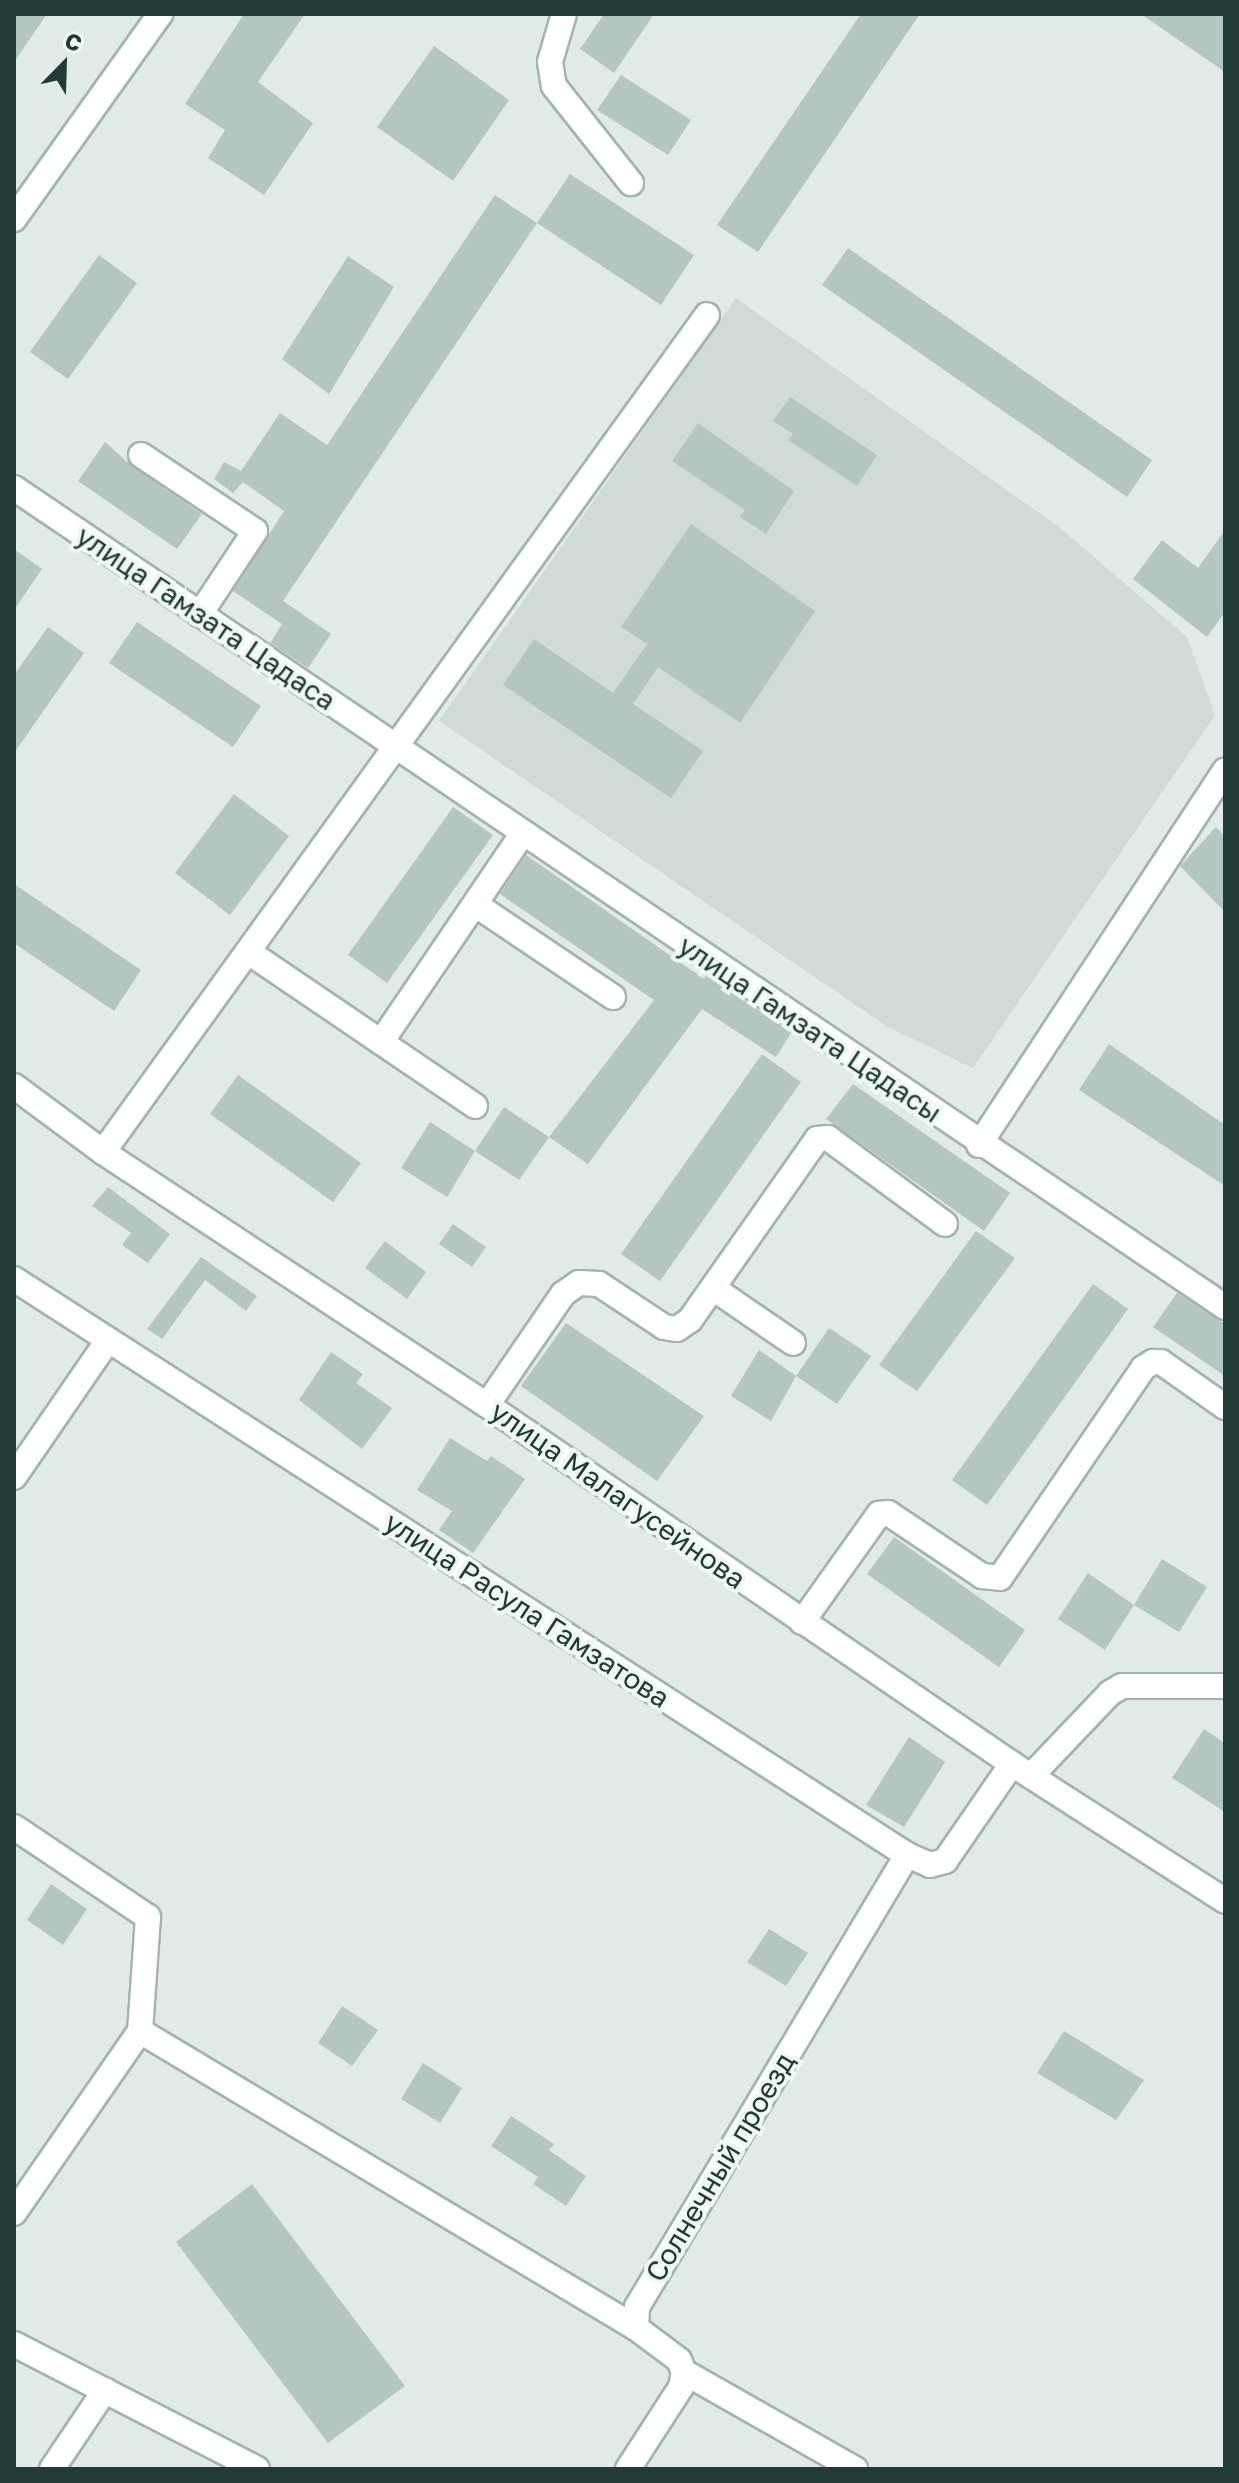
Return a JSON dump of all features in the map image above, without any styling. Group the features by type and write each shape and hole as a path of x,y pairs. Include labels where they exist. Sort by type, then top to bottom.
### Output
{"street":[{"path":"14,219 160,14"},
{"path":"564,14 550,62 554,86 631,183"},
{"path":"103,1152 398,748 707,315"},
{"path":"141,455 255,531 200,614"},
{"name":"улица Гамзата Цадаса","path":"14,488 398,748"},
{"name":"улица Гамзата Цадасы","path":"398,748 979,1145 1225,1307"},
{"path":"979,1145 1225,771"},
{"path":"381,1042 523,833"},
{"path":"476,905 613,997"},
{"path":"250,953 475,1106"},
{"name":"улица Малагусейнова","path":"14,1086 103,1152 487,1405 1021,1770 1225,1901"},
{"path":"487,1405 563,1294 579,1283 599,1284 664,1327 677,1329 713,1288 817,1139 828,1138 945,1224"},
{"name":"улица Расула Гамзатова","path":"14,1279 907,1855 930,1865 945,1861 1021,1770 1110,1693 1122,1686 1225,1686"},
{"path":"713,1288 793,1343"},
{"path":"14,1477 108,1340"},
{"path":"802,1622 879,1514 888,1513 982,1576 1000,1578 1143,1368 1153,1362 1161,1362 1225,1407"},
{"path":"14,2213 140,2031 148,1917 18,1837"},
{"name":"Солнечный проезд","path":"636,2328 637,2307 907,1855"},
{"path":"140,2031 636,2328 679,2360 684,2372 681,2387 628,2469"},
{"path":"14,2344 257,2469"},
{"path":"684,2372 855,2469"},
{"path":"52,2469 105,2390"}],"shaded area":[{"path":"736,298 1059,527 1187,637 1215,715 973,1068 888,1027 439,721"}],"building":[{"path":"14,14 47,14 14,62"},
{"path":"244,14 305,14 258,82 313,123 264,195 208,158 225,130 185,104"},
{"path":"604,14 654,14 614,73 580,49"},
{"path":"861,14 920,14 758,252 717,225"},
{"path":"1141,14 1225,14 1225,72"},
{"path":"434,46 509,100 453,181 377,127"},
{"path":"621,75 691,120 668,155 597,110"},
{"path":"570,174 694,255 661,305 537,223"},
{"path":"495,195 537,223 283,601 331,634 308,668 270,643 282,624 233,591 284,511 243,482 233,493 214,479 224,462 241,471 280,413 327,445"},
{"path":"848,248 1152,460 1127,497 822,285"},
{"path":"99,255 137,283 68,379 30,352"},
{"path":"348,256 394,287 329,394 282,359"},
{"path":"790,397 877,455 857,486 788,440 793,434 773,421"},
{"path":"698,423 794,491 766,534 740,517 745,510 672,461"},
{"path":"105,442 133,467 202,514 177,549 78,481"},
{"path":"691,524 815,611 740,723 658,667 633,704 703,751 671,798 503,685 534,639 613,693 647,644 621,627"},
{"path":"1225,530 1225,612 1207,637 1133,579 1162,540 1198,568"},
{"path":"14,549 42,569 14,610"},
{"path":"137,622 261,706 233,747 109,663"},
{"path":"48,627 84,653 14,753 14,675"},
{"path":"234,794 289,836 230,915 175,873"},
{"path":"453,807 493,835 387,983 348,955"},
{"path":"1216,827 1225,837 1225,912 1180,866"},
{"path":"526,855 704,979 706,975 792,1032 776,1057 702,1009 588,1164 549,1137 654,1000 500,894"},
{"path":"14,884 141,970 114,1011 14,943"},
{"path":"1109,1044 1225,1125 1225,1186 1079,1090"},
{"path":"762,1054 801,1082 660,1281 621,1254"},
{"path":"238,1075 361,1163 333,1202 210,1114"},
{"path":"853,1084 1010,1193 984,1231 826,1119"},
{"path":"504,1107 549,1137 519,1180 475,1151"},
{"path":"430,1122 475,1151 447,1197 401,1168"},
{"path":"108,1187 170,1234 148,1263 122,1245 131,1233 92,1206"},
{"path":"453,1224 486,1247 472,1267 439,1244"},
{"path":"976,1231 1015,1258 917,1391 879,1365"},
{"path":"385,1241 426,1272 407,1299 365,1268"},
{"path":"201,1257 257,1296 246,1311 205,1280 162,1339 147,1329"},
{"path":"1093,1284 1128,1309 987,1505 952,1480"},
{"path":"1177,1293 1225,1324 1225,1376 1153,1327"},
{"path":"566,1323 704,1416 657,1481 521,1386"},
{"path":"829,1328 871,1356 837,1404 796,1376"},
{"path":"759,1350 796,1376 771,1421 731,1396"},
{"path":"331,1352 363,1374 356,1383 392,1408 362,1449 299,1400"},
{"path":"450,1438 487,1461 491,1456 525,1479 473,1553 439,1530 452,1511 417,1490"},
{"path":"894,1537 1025,1630 999,1667 867,1574"},
{"path":"1162,1559 1207,1587 1179,1632 1134,1605"},
{"path":"1088,1573 1134,1605 1105,1650 1058,1619"},
{"path":"1204,1729 1225,1743 1225,1812 1172,1778"},
{"path":"909,1737 945,1762 904,1827 866,1805"},
{"path":"51,1884 87,1909 63,1945 27,1920"},
{"path":"769,1929 808,1953 786,1986 747,1962"},
{"path":"342,2006 378,2030 352,2066 318,2043"},
{"path":"1064,2031 1144,2080 1116,2120 1037,2073"},
{"path":"423,2063 462,2088 440,2123 401,2099"},
{"path":"511,2116 554,2144 549,2150 586,2176 566,2206 533,2184 538,2177 491,2146"},
{"path":"252,2184 405,2386 328,2443 176,2242"}]}
